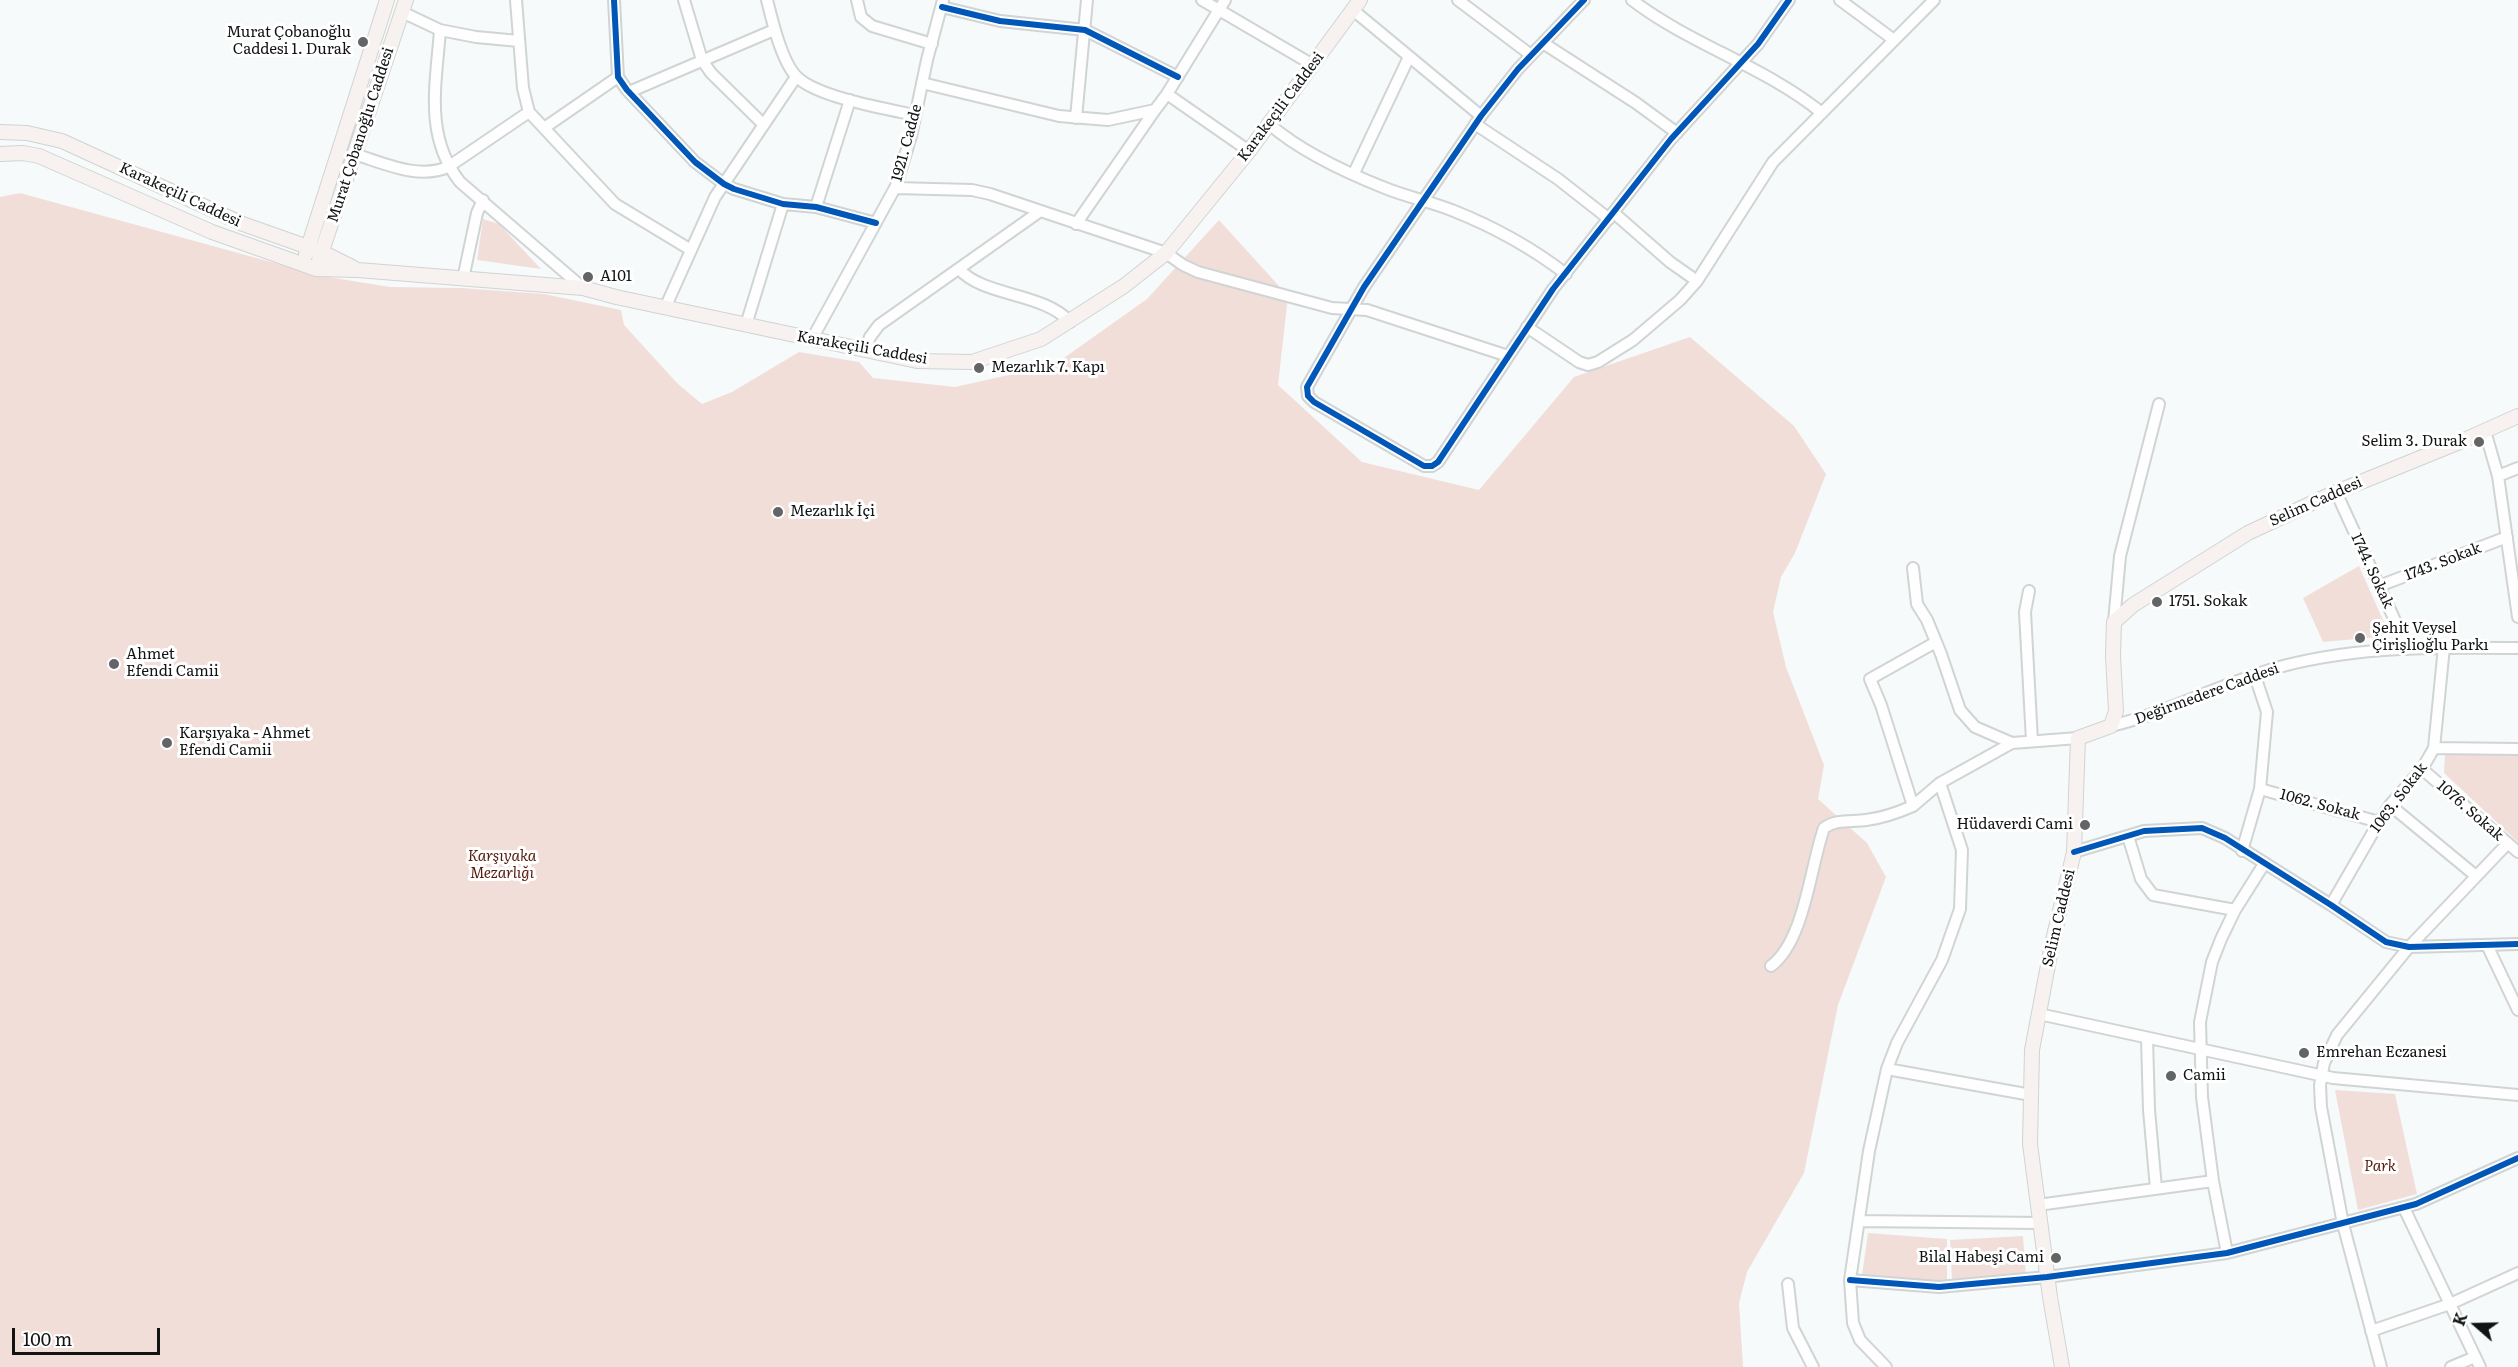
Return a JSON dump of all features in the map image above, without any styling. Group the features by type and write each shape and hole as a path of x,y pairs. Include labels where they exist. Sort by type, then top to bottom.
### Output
{"main road":[{"name":"Murat Çobanoğlu Caddesi","path":"302,265 387,0"},
{"name":"Karakeçili Caddesi","path":"0,154 23,153 39,156 212,232 316,269 358,270 584,288 665,308 917,361 972,362 1041,339 1124,286 1166,253 1249,151 1313,65 1355,3"},
{"name":"Murat Çobanoğlu Caddesi","path":"316,269 404,6"},
{"name":"Karakeçili Caddesi","path":"0,132 27,133 62,141 243,224 322,252 358,270"},
{"name":"Selim Caddesi","path":"2114,621 2133,605 2248,533 2336,492 2518,416"},
{"path":"2078,738 2111,726 2116,711 2114,621"},
{"name":"Selim Caddesi","path":"2062,1367 2047,1277 2030,1144 2032,1050 2052,944 2074,852 2078,738"}],"street":[{"path":"516,0 528,112 615,204 691,250"},
{"path":"614,0 618,77 629,92 695,162 724,184 783,204 816,207 876,222"},
{"path":"684,0 702,60 711,73 763,124"},
{"path":"767,0 774,30 796,77 810,86 849,100 915,115"},
{"path":"858,0 861,17 872,26 932,44"},
{"path":"1076,118 1087,0"},
{"path":"1202,0 1222,5 1313,65"},
{"path":"1458,0 1531,55"},
{"path":"1584,0 1531,55 1478,120 1349,310 1307,387 1308,396 1314,402 1424,466 1432,466 1438,462 1527,327 1566,274 1677,133 1758,45 1789,0"},
{"path":"1632,0 1668,26 1786,86 1822,113"},
{"path":"1840,0 1894,40"},
{"path":"1527,327 1579,362 1593,364 1633,340 1655,323 1697,281 1773,162 1934,0"},
{"path":"942,3 1000,21 1085,30 1178,77"},
{"name":"1921. Cadde","path":"812,339 894,188 915,115 942,3"},
{"path":"1355,3 1409,57 1478,120 1612,216 1697,281"},
{"path":"1076,224 1167,94 1222,5"},
{"path":"404,6 440,30 476,37 519,41"},
{"path":"440,30 434,117 439,146 448,167 460,182 584,288"},
{"path":"629,92 774,30"},
{"path":"1542,44 1636,103 1677,133"},
{"path":"1354,173 1409,57"},
{"path":"544,128 618,77"},
{"path":"665,308 715,197 796,77"},
{"path":"922,83 1059,116 1076,118 1108,120 1155,110"},
{"path":"1167,94 1249,151"},
{"path":"816,207 849,100"},
{"path":"354,154 426,173 448,167 528,112"},
{"path":"1269,124 1289,141 1385,188 1453,210 1484,225 1541,255 1566,274"},
{"path":"894,188 972,190 990,194 1166,253 1198,272 1316,304 1349,310 1367,310 1508,356"},
{"path":"463,279 477,213 483,200"},
{"path":"746,325 783,204"},
{"path":"865,350 870,336 879,325 1039,212"},
{"path":"959,269 973,279 1049,307 1070,322"},
{"path":"2114,621 2120,556 2159,404"},
{"path":"2485,431 2498,476 2518,617"},
{"path":"2498,476 2518,468"},
{"name":"1744. Sokak","path":"2336,492 2408,649"},
{"name":"1743. Sokak","path":"2379,586 2507,537"},
{"path":"1913,568 1917,604 1936,642 1960,710 1975,727 2012,743"},
{"path":"2029,591 2025,612 2032,741"},
{"path":"1913,806 1881,705 1870,679 1936,642"},
{"name":"Değirmedere Caddesi","path":"2111,726 2146,717 2282,666 2341,654 2444,647 2518,648"},
{"name":"1063. Sokak","path":"2331,905 2390,805 2422,769 2434,748 2444,647"},
{"path":"2242,851 2260,789 2267,712 2255,676"},
{"path":"1771,966 1781,958 1805,904 1824,828 1831,823 1866,820 1894,814 1913,806 1940,783 2012,743 2078,738"},
{"path":"2434,748 2518,749"},
{"name":"1076. Sokak","path":"2422,769 2518,852"},
{"path":"1886,1367 1860,1340 1853,1323 1850,1280 1869,1151 1887,1069 1897,1043 1942,960 1960,909 1962,850 1940,783"},
{"name":"1062. Sokak","path":"2260,789 2379,822"},
{"path":"2390,805 2476,876"},
{"path":"2074,852 2144,831 2202,828 2225,838 2386,942 2409,947 2518,944"},
{"path":"2128,836 2141,879 2153,895 2235,910"},
{"path":"2381,1367 2343,1224 2321,1107 2321,1076 2327,1053 2337,1035 2409,947 2508,843"},
{"path":"2227,1253 2213,1181 2202,1097 2200,1022 2206,986 2221,939 2235,910 2264,864"},
{"path":"2487,945 2518,1010"},
{"path":"2039,1014 2321,1076 2372,1083 2518,1095"},
{"path":"2147,1038 2149,1110 2156,1188"},
{"path":"1887,1069 2031,1095"},
{"path":"1850,1280 1939,1287 2047,1277 2227,1253 2404,1208 2518,1158"},
{"path":"2038,1205 2213,1181"},
{"path":"2404,1208 2478,1362 2451,1367"},
{"path":"1859,1221 2040,1222"},
{"path":"2371,1331 2450,1304 2518,1273"},
{"path":"1788,1284 1793,1328 1813,1367"}],"green space":[{"name":"Karşıyaka Mezarlığı","path":"20,193 322,276 390,287 461,288 544,294 621,310 624,325 678,384 702,404 732,392 799,352 859,362 873,378 955,387 1054,365 1147,299 1219,220 1288,296 1278,385 1362,462 1479,490 1574,377 1690,337 1794,426 1826,474 1795,553 1781,577 1773,612 1786,667 1824,765 1818,799 1867,843 1886,877 1838,1005 1804,1173 1747,1272 1739,1303 1743,1367 0,1367 0,197"},
{"path":"483,219 499,224 541,269 477,260"},
{"path":"2359,566 2390,636 2323,642 2303,598"},
{"path":"2445,754 2518,755 2518,842 2444,773"},
{"name":"Park","path":"2335,1090 2395,1094 2417,1194 2358,1210"},
{"path":"1868,1233 1947,1239 1947,1282 1862,1275"},
{"path":"2023,1236 2026,1276 1952,1280 1950,1240"}],"cycle path":[{"path":"614,0 618,77 627,90 695,162 734,189 783,204 816,207 876,223"},
{"path":"1584,0 1518,69 1481,116 1364,287 1307,387 1308,396 1314,402 1424,466 1432,466 1438,462 1553,289 1671,139 1758,44 1789,0"},
{"path":"942,7 1000,21 1085,30 1178,77"},
{"path":"2074,852 2144,831 2202,828 2225,838 2386,942 2409,947 2518,944"},
{"path":"1850,1280 1939,1287 2047,1277 2227,1253 2416,1204 2518,1158"}],"place":[{"name":"Murat Çobanoğlu Caddesi 1. Durak","path":"363,42"},
{"name":"A101","path":"588,277"},
{"name":"Mezarlık 7. Kapı","path":"979,368"},
{"name":"Selim 3. Durak","path":"2479,442"},
{"name":"Mezarlık İçi","path":"778,512"},
{"name":"1751. Sokak","path":"2157,602"},
{"name":"Şehit Veysel Çirişlioğlu Parkı","path":"2360,638"},
{"name":"Ahmet Efendi Camii","path":"114,664"},
{"name":"Karşıyaka - Ahmet Efendi Camii","path":"167,743"},
{"name":"Hüdaverdi Cami","path":"2085,825"},
{"name":"Emrehan Eczanesi","path":"2304,1053"},
{"name":"Camii","path":"2171,1076"},
{"name":"Bilal Habeşi Cami","path":"2056,1258"}]}
